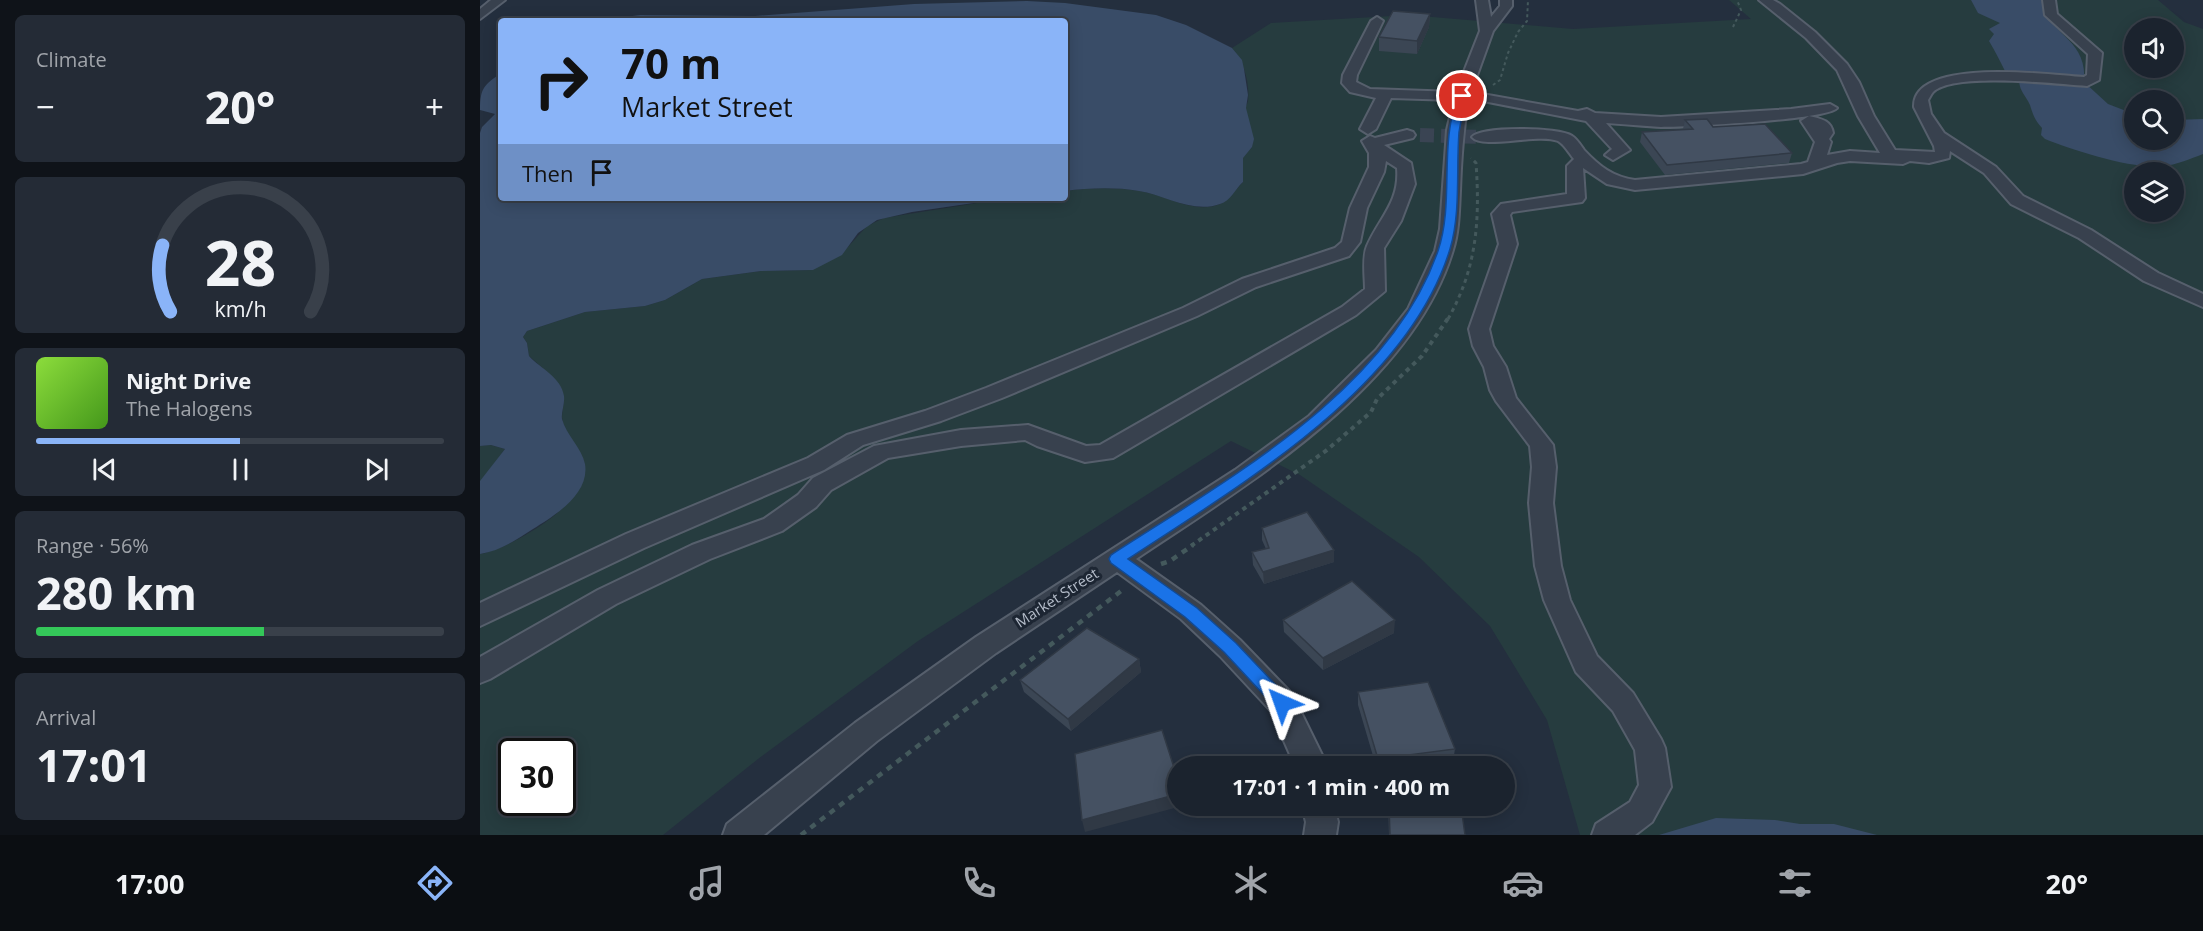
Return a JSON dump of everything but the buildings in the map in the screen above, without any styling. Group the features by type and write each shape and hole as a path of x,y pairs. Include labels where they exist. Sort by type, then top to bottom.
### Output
{"street":[{"path":"480,15 499,0"},
{"path":"1482,0 1487,31"},
{"name":"Market Street","path":"739,835 866,732 986,645 1243,476 1317,421 1370,369 1401,333 1427,291 1444,251 1449,229 1455,130 1473,97 1487,31 1506,6 1506,0"},
{"path":"1765,0 1779,9 1839,62 1848,75 1864,113 1886,144 1890,154 1911,158"},
{"path":"2049,0 2051,15 2095,53 2096,73 2087,82 2004,78 1952,79 1929,87 1921,100 1923,112 1941,137 1990,170 2017,200 2085,234 2151,277 2203,301"},
{"path":"1377,21 1350,75 1350,83 1355,89 1385,95 1473,97 1590,116 1645,121 1730,118 1830,108"},
{"path":"480,615 635,542 816,464 855,440 933,416 994,393 1190,312 1249,283 1342,252 1352,243 1361,201 1376,173 1378,162 1372,137 1385,95"},
{"path":"1590,116 1618,152 1640,148"},
{"path":"1708,134 1734,128 1737,123 1730,118"},
{"path":"1645,121 1668,133 1688,135"},
{"path":"1480,137 1551,134 1566,139 1605,178 1617,183 1635,185 1803,169 1816,163 1850,156 1937,158 1943,155 1941,137"},
{"path":"1372,137 1413,135"},
{"path":"480,671 607,597 701,552 773,525 807,501 822,484 882,452 961,438 1028,432 1045,441 1085,454 1105,452 1275,355 1349,310 1375,291 1375,248 1392,220 1407,184 1405,166 1372,137"},
{"path":"1816,163 1823,142 1822,138"},
{"path":"1584,159 1575,166 1575,198 1507,208 1501,214 1508,244 1479,330 1483,346 1495,367 1504,396 1541,445 1544,467 1541,502 1548,566 1557,600 1586,664 1623,702 1650,748 1655,787 1641,812 1608,835"},
{"path":"1117,559 1191,612 1230,648 1282,703 1308,756"},
{"path":"1320,816 1320,835"}],"path":[{"path":"1733,27 1741,10 1737,0"}],"green space":[{"path":"1729,0 2158,0 2179,18 2124,18 2124,78 2184,78 2184,22 2203,29 2203,835 1580,835 1547,720 1490,626 1419,557 1300,475 1231,441 918,641 758,759 663,835 480,835 480,554 510,543 547,521 577,492 584,477 582,456 563,423 564,398 546,371 529,356 527,343 523,337 527,331 585,312 645,306 665,300 702,279 761,271 813,270 848,247 867,226 884,218 989,201 1068,201 1068,191 1093,189 1139,191 1190,206 1210,207 1220,204 1243,182 1243,157 1252,147 1246,108 1247,80 1243,66 1232,48 1271,23 1409,15 1573,29 1751,19"},
{"path":"491,445 505,449 480,483 480,446"}],"water":[{"path":"1971,0 2042,0 2051,22 2080,55 2084,67 2084,82 2108,104 2124,110 2124,150 2184,150 2184,120 2203,119 2203,154 2183,162 2124,163 2045,139 2041,135 2042,128 2034,117 2019,81 2005,71 1989,41 1994,34 1989,29 2000,23 1978,13"},
{"path":"1027,1 1065,3 1156,15 1186,25 1232,48 1242,60 1248,95 1246,108 1254,139 1252,147 1243,158 1243,182 1224,202 1200,207 1130,190 1102,188 1068,191 1068,18 618,18 640,15 755,16 914,4"},
{"path":"498,75 498,201 987,201 912,212 877,220 858,233 842,255 813,270 761,271 702,279 665,300 645,306 585,312 527,331 523,337 527,343 529,356 555,378 562,389 564,399 562,419 583,458 585,475 576,494 560,511 508,545 480,554 480,481 505,449 491,445 480,446 480,133 482,127 495,114 480,110 480,103 484,88"},
{"path":"1716,818 1834,824 1877,835 1659,835"}],"tunnel":[{"path":"1420,135 1480,137"}],"route":[{"path":"1282,703 1230,648 1191,612 1117,559 1243,476 1317,421 1363,376 1401,333 1427,291 1444,251 1449,229 1455,130 1462,96"}]}
